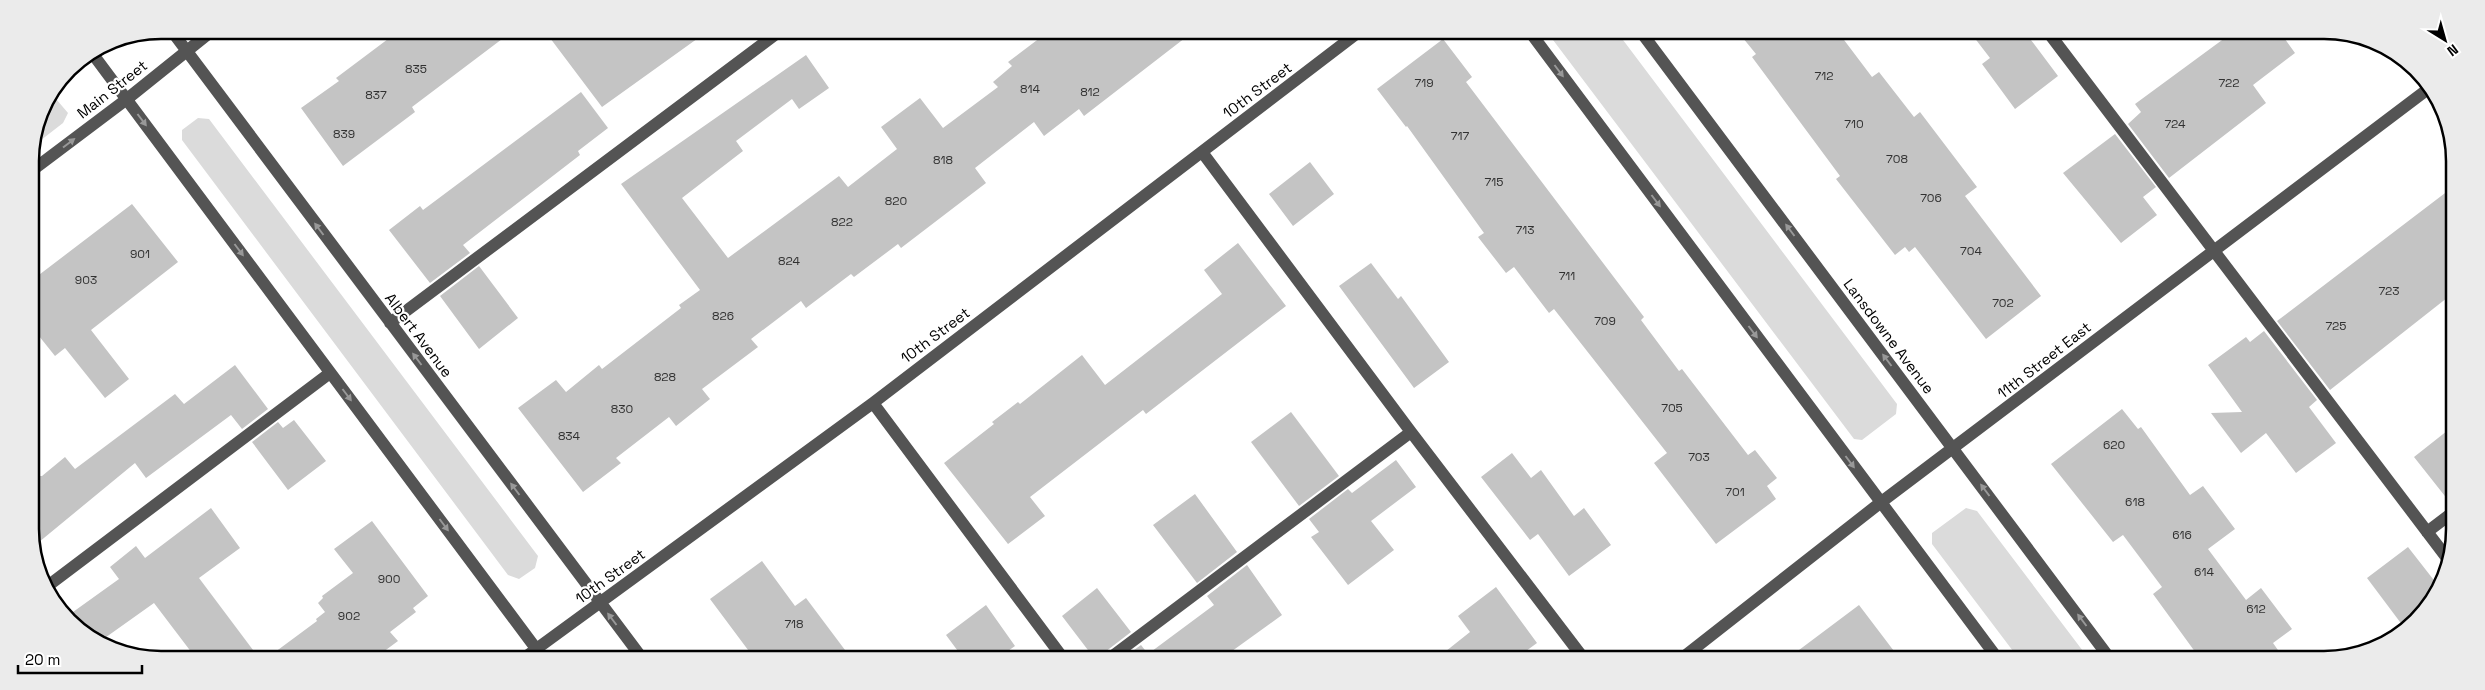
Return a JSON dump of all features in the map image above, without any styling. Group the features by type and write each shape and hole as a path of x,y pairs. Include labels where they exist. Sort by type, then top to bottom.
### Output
{"street":[{"name":"Albert Avenue","path":"177,39 637,651"},
{"name":"Main Street","path":"39,165 127,99 202,39"},
{"path":"390,323 769,39"},
{"name":"10th Street","path":"542,651 600,603 873,403 1350,39"},
{"path":"1535,39 1992,651"},
{"name":"Lansdowne Avenue","path":"1646,39 2104,651"},
{"path":"2053,39 2444,554"},
{"path":"95,58 538,651"},
{"name":"11th Street East","path":"1691,651 1880,503 1954,449 2213,250 2425,91"},
{"path":"1202,152 1411,432 1578,651"},
{"path":"52,583 330,373"},
{"path":"873,403 1058,651"},
{"path":"1119,651 1411,432"},
{"path":"2427,532 2446,518"}],"shaded area":[{"path":"1552,39 1622,39 1897,404 1896,414 1862,440 1854,439"},
{"path":"56,99 68,113 63,123 41,140 45,122"},
{"path":"198,118 209,119 538,556 535,568 519,579 508,575 182,140 182,130"},
{"path":"1966,508 1977,511 2083,651 2013,651 1932,544 1932,533"}],"building":[{"path":"388,39 502,39 412,107 415,112 343,166 301,108 339,81 336,78"},
{"path":"551,39 697,39 602,107"},
{"path":"1038,39 1184,39 1084,116 1079,109 1044,136 1034,122 975,168 986,183 901,248 898,244 854,277 851,274 806,308 801,301 751,339 758,347 702,389 710,399 676,426 669,417 616,458 621,463 583,492 518,408 556,380 566,392 599,365 602,369 681,308 679,305 700,290 621,184 806,55 829,88 799,109 792,99 736,141 743,151 682,198 728,258 839,176 848,187 897,149 881,127 920,98 943,128 998,87 993,82 1012,66 1008,62"},
{"path":"1443,39 1472,77 1466,82 1644,317 1641,320 1679,371 1682,369 1748,455 1755,450 1777,478 1767,486 1776,499 1716,544 1654,463 1667,453 1554,309 1549,313 1514,267 1506,273 1478,237 1484,233 1407,126 1377,89"},
{"path":"1744,39 1843,39 1872,77 1879,72 1914,117 1920,112 1977,187 1965,196 2041,296 1986,339 1915,247 1909,252 1905,247 1895,255 1836,179 1840,176 1752,57 1756,54"},
{"path":"1975,39 2030,39 2058,76 2015,109 1982,64 1990,58"},
{"path":"2223,39 2285,39 2295,53 2253,85 2266,103 2169,178 2128,124 2141,112 2135,104"},
{"path":"581,92 608,128 578,151 580,155 463,245 470,253 430,283 389,230 420,206 423,210"},
{"path":"2115,134 2156,187 2143,197 2157,215 2121,243 2063,173"},
{"path":"1310,162 1334,194 1293,226 1269,194"},
{"path":"2446,192 2446,299 2330,390 2277,321"},
{"path":"132,204 178,262 91,330 129,379 105,398 65,348 55,356 39,336 39,275"},
{"path":"1238,243 1286,306 1146,414 1143,410 1030,497 1045,516 1008,544 944,463 994,424 992,422 1018,402 1020,404 1082,355 1105,385 1222,294 1204,270"},
{"path":"1371,263 1398,299 1401,296 1449,362 1414,388 1339,286"},
{"path":"479,266 518,318 479,349 440,296"},
{"path":"2264,331 2317,400 2309,407 2336,443 2296,473 2266,433 2241,453 2211,413 2242,412 2208,365 2246,337 2250,342"},
{"path":"235,365 268,409 242,429 231,415 146,478 135,463 40,542 39,476 42,476 65,457 75,469 175,394 184,404"},
{"path":"2122,409 2138,429 2141,427 2190,495 2203,486 2235,529 2208,549 2246,600 2261,588 2292,629 2273,643 2279,651 2194,651 2153,594 2162,587 2123,535 2113,542 2051,464"},
{"path":"1291,412 1339,476 1299,506 1251,442"},
{"path":"294,420 326,461 288,490 252,442 278,422 283,428"},
{"path":"2446,432 2446,497 2414,457"},
{"path":"1512,453 1531,478 1541,470 1574,516 1584,508 1611,545 1569,576 1538,534 1530,540 1481,477"},
{"path":"1396,460 1416,487 1371,521 1394,550 1348,585 1311,537 1319,532 1309,519 1348,489 1352,493"},
{"path":"1195,494 1237,552 1197,583 1153,525"},
{"path":"211,508 240,548 199,578 254,651 190,651 154,603 105,638 93,631 73,612 119,579 110,567 136,546 145,558"},
{"path":"372,521 428,596 413,608 416,612 390,632 398,641 384,651 276,651 317,621 316,619 325,612 318,603 323,598 322,596 353,573 334,549"},
{"path":"2408,547 2435,581 2416,610 2401,624 2367,578"},
{"path":"762,561 795,606 806,598 846,651 749,651 710,599"},
{"path":"1247,565 1282,615 1232,651 1152,651 1214,605 1207,596"},
{"path":"1496,587 1537,643 1526,651 1446,651 1470,632 1458,616"},
{"path":"1097,588 1131,632 1106,651 1089,651 1062,616"},
{"path":"986,605 1015,646 1008,651 958,651 946,635"},
{"path":"1859,605 1894,651 1798,651"},
{"path":"1141,645 1146,651 1133,651"}]}
